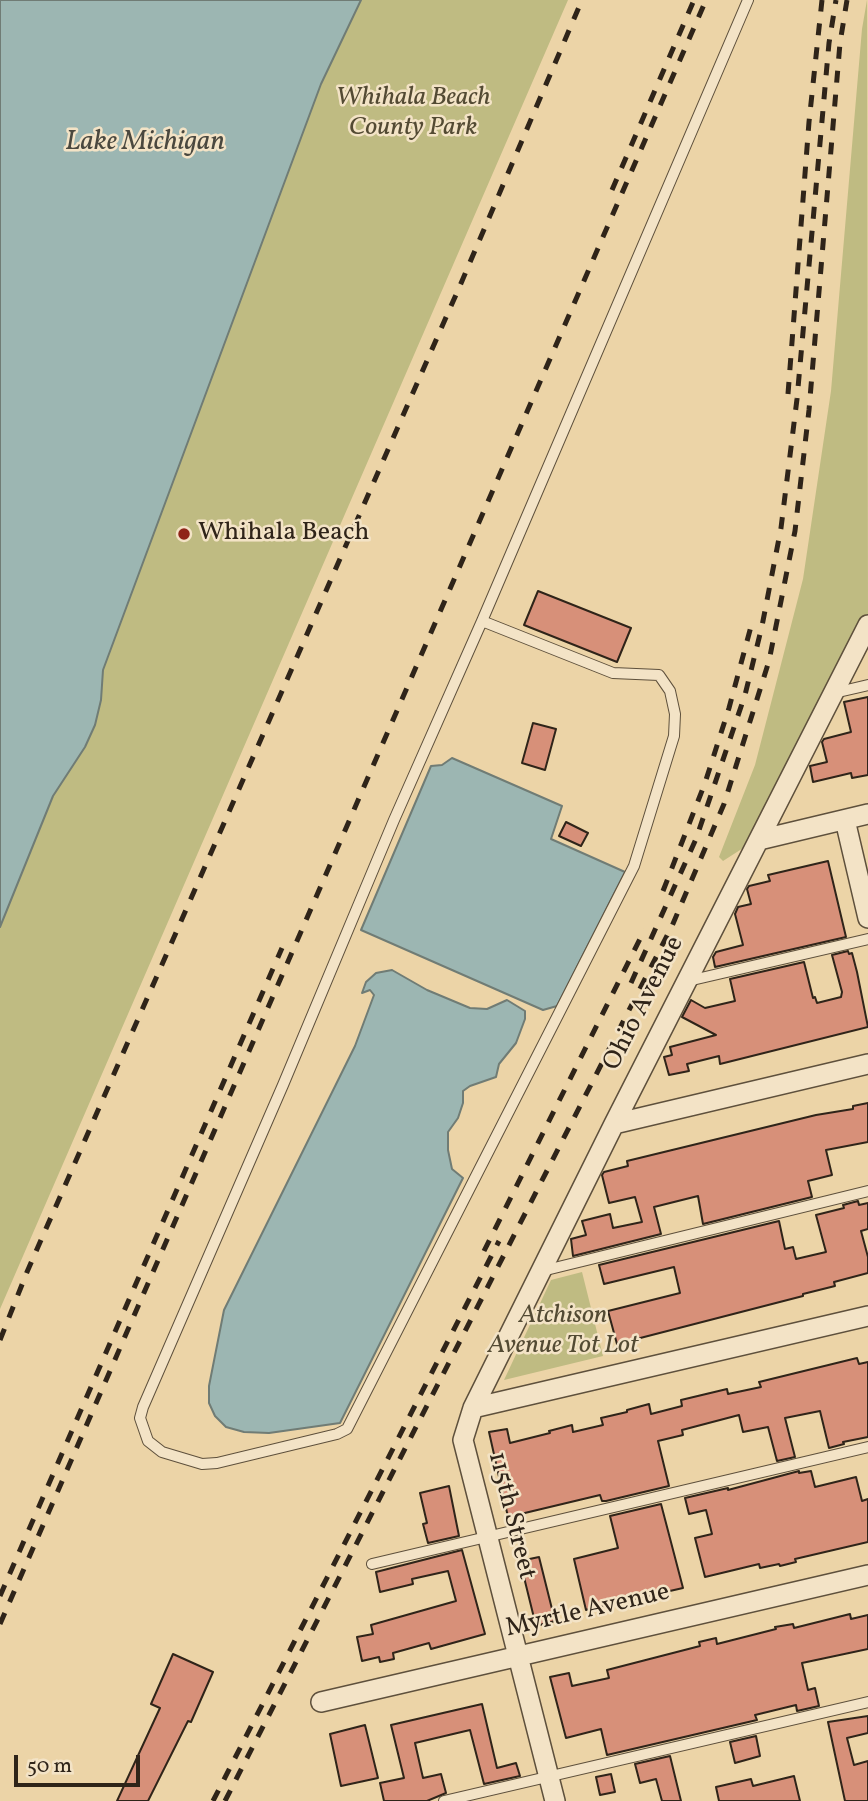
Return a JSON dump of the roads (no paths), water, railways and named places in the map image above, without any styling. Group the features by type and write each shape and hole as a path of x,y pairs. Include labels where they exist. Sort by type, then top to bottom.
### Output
{"street":[{"name":"Ohio Avenue","path":"473,1408 686,981 868,625"},
{"path":"759,840 868,814"},
{"path":"845,820 868,918"},
{"path":"614,1124 868,1064"},
{"path":"473,1408 868,1316"},
{"name":"115th Street","path":"473,1408 463,1440 555,1801"},
{"name":"Myrtle Avenue","path":"321,1702 868,1575"}],"lane":[{"path":"482,621 613,673 659,675 670,691 675,714 674,736 634,866 347,1429 337,1434 217,1463 202,1464 162,1452 148,1441 140,1418 143,1407 748,0"},
{"path":"833,693 868,685"},
{"path":"686,981 868,939"},
{"path":"541,1271 868,1191"},
{"path":"372,1564 868,1447"},
{"path":"444,1801 868,1702"}],"water":[{"name":"Lake Michigan","path":"0,0 361,0 321,84 103,670 101,700 95,725 85,747 53,796 0,927"},
{"path":"452,758 562,806 551,839 625,872 557,1006 543,1010 361,930 431,766 442,765"},
{"path":"392,970 427,990 470,1008 487,1009 507,1000 525,1011 525,1019 516,1043 499,1064 496,1077 463,1091 463,1103 458,1118 448,1132 448,1150 452,1169 463,1178 340,1423 269,1433 244,1432 226,1427 215,1416 209,1403 209,1386 224,1310 355,1046 374,995 370,990 362,993 366,982 376,973"}],"railway":[{"path":"0,1340 27,1272 462,281 582,0"},
{"path":"612,190 694,0"},
{"path":"0,1624 706,0"},
{"path":"788,394 809,122 822,0"},
{"path":"631,983 696,839 745,695 762,626 781,528 797,399 829,43 836,0"},
{"path":"225,1801 672,926 724,804 769,661 795,531 809,410 840,43 847,0"},
{"path":"663,891 705,783 753,619"},
{"path":"484,1251 645,929"},
{"path":"0,1596 282,948"},
{"path":"213,1801 499,1241"}],"place":[{"name":"Whihala Beach","path":"184,534"}],"park label":[{"name":"Whihala Beach County Park","path":"413,114"},
{"name":"Atchison Avenue Tot Lot","path":"563,1332"}]}
